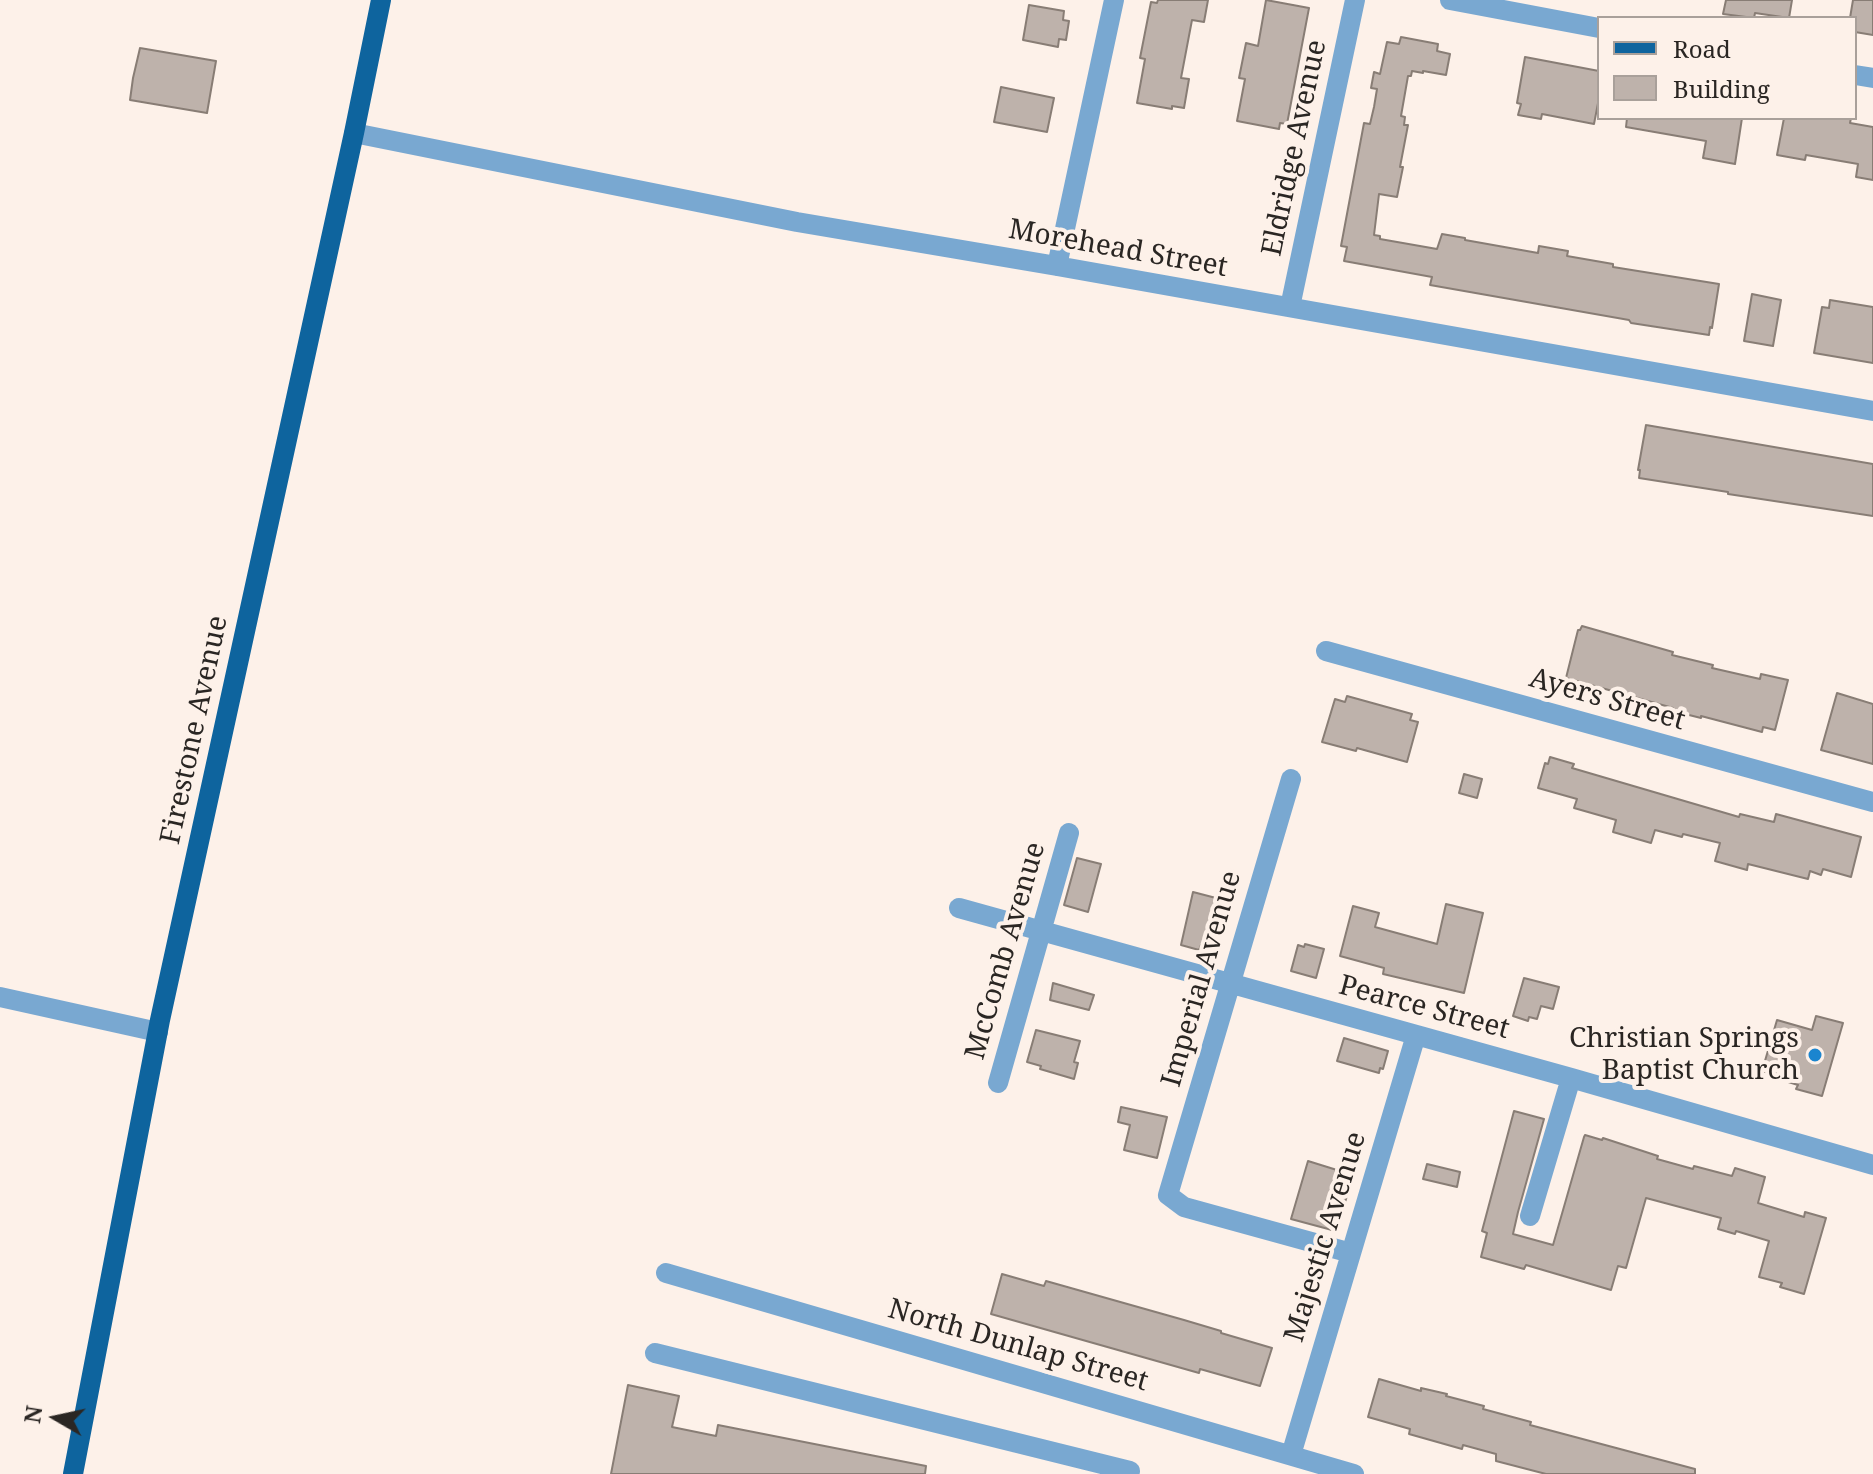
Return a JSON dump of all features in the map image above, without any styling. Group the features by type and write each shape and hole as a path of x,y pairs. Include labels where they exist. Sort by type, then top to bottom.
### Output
{"main road":[{"name":"Firestone Avenue","path":"73,1474 158,1032 381,0"}],"street":[{"path":"1057,266 1114,0"},
{"name":"Eldridge Avenue","path":"1290,307 1355,0"},
{"path":"1450,0 1597,28"},
{"name":"Morehead Street","path":"354,133 797,222 1873,411"},
{"name":"Ayers Street","path":"1326,651 1873,802"},
{"name":"Imperial Avenue","path":"1291,779 1168,1195 1184,1207 1351,1253"},
{"name":"McComb Avenue","path":"998,1083 1069,833"},
{"name":"Pearce Street","path":"959,908 1873,1165"},
{"path":"0,997 158,1032"},
{"name":"Majestic Avenue","path":"1291,1455 1416,1035"},
{"path":"1530,1216 1571,1078"},
{"name":"North Dunlap Street","path":"666,1273 1354,1474"},
{"path":"655,1353 1133,1473"}],"building":[{"path":"1158,0 1208,0 1204,22 1192,20 1181,78 1189,79 1184,108 1137,103 1145,59 1140,58 1151,2 1157,3"},
{"path":"1266,0 1309,8 1287,124 1280,123 1279,129 1237,121 1245,79 1239,78 1246,43 1258,46"},
{"path":"1726,0 1792,0 1789,16 1723,14"},
{"path":"1853,0 1873,0 1873,35 1857,32 1857,16 1850,16"},
{"path":"1029,5 1064,11 1063,20 1069,21 1066,40 1059,39 1058,47 1023,40"},
{"path":"1401,37 1438,44 1437,51 1450,54 1446,75 1412,71 1408,76 1401,116 1405,117 1404,125 1408,125 1397,197 1379,194 1374,235 1380,236 1380,239 1437,249 1442,234 1538,253 1539,246 1568,251 1567,256 1613,264 1613,267 1719,284 1709,335 1430,285 1432,277 1344,261 1347,247 1341,246 1364,123 1370,124 1377,89 1371,88 1374,72 1380,74 1387,42 1399,44"},
{"path":"140,48 216,61 207,113 130,100"},
{"path":"1525,57 1597,71 1594,124 1542,114 1541,119 1518,115 1521,104 1517,103"},
{"path":"1001,87 1054,98 1047,132 994,122"},
{"path":"1627,120 1742,120 1735,164 1703,158 1706,141 1626,127"},
{"path":"1784,120 1851,120 1850,123 1873,127 1873,180 1856,177 1858,164 1806,155 1805,160 1777,155"},
{"path":"1752,294 1781,300 1773,346 1744,341"},
{"path":"1830,300 1873,307 1873,363 1814,353 1822,307 1829,308"},
{"path":"1646,425 1873,464 1873,516 1639,478"},
{"path":"1582,626 1673,652 1672,655 1713,665 1712,668 1760,679 1761,674 1788,680 1775,730 1763,727 1762,732 1701,718 1566,678 1578,630"},
{"path":"1837,693 1873,704 1873,764 1821,750"},
{"path":"1347,696 1412,714 1410,720 1418,722 1407,762 1322,742 1335,699 1345,702"},
{"path":"1550,757 1574,764 1572,768 1739,817 1740,814 1774,822 1776,814 1861,837 1851,877 1823,869 1821,875 1810,871 1808,879 1748,864 1747,870 1715,861 1720,843 1655,830 1651,843 1613,832 1616,820 1574,808 1577,799 1538,788 1545,763 1548,764"},
{"path":"1464,774 1482,779 1477,798 1459,793"},
{"path":"1077,858 1101,864 1088,912 1064,905"},
{"path":"1193,892 1216,898 1199,950 1181,945"},
{"path":"1446,904 1483,913 1464,993 1383,974 1384,968 1340,956 1353,906 1379,913 1375,927 1437,944"},
{"path":"1305,944 1324,949 1316,978 1291,971 1298,945 1304,947"},
{"path":"1524,978 1559,987 1553,1009 1541,1006 1537,1019 1529,1017 1528,1021 1513,1016"},
{"path":"1053,983 1094,995 1089,1010 1050,1000"},
{"path":"1816,1016 1843,1023 1822,1096 1796,1089 1798,1085 1762,1071 1777,1020 1812,1030"},
{"path":"1036,1030 1080,1041 1074,1062 1078,1063 1074,1079 1027,1062"},
{"path":"1344,1038 1388,1051 1383,1069 1380,1068 1379,1073 1337,1061"},
{"path":"1121,1107 1167,1117 1157,1158 1124,1150 1130,1125 1118,1122"},
{"path":"1514,1111 1544,1119 1513,1234 1553,1245 1584,1137 1603,1138 1693,1169 1694,1166 1732,1176 1735,1168 1765,1177 1758,1203 1804,1217 1805,1212 1826,1218 1804,1294 1780,1287 1782,1283 1759,1277 1769,1241 1718,1229 1721,1218 1646,1198 1626,1268 1618,1266 1611,1290 1526,1265 1524,1269 1481,1257 1487,1233 1482,1231"},
{"path":"1308,1161 1353,1175 1337,1230 1291,1219"},
{"path":"1427,1164 1460,1172 1457,1187 1423,1179"},
{"path":"1002,1274 1044,1286 1046,1281 1272,1348 1260,1386 1200,1369 1199,1373 991,1314"},
{"path":"1379,1379 1421,1391 1421,1388 1447,1394 1484,1406 1483,1409 1531,1422 1530,1425 1695,1469 1695,1474 1546,1474 1496,1461 1496,1454 1463,1445 1462,1449 1409,1434 1410,1429 1368,1417"},
{"path":"628,1385 679,1396 672,1427 716,1436 718,1425 926,1466 925,1474 611,1474"}],"place":[{"name":"Christian Springs Baptist Church","path":"1815,1055"}]}
